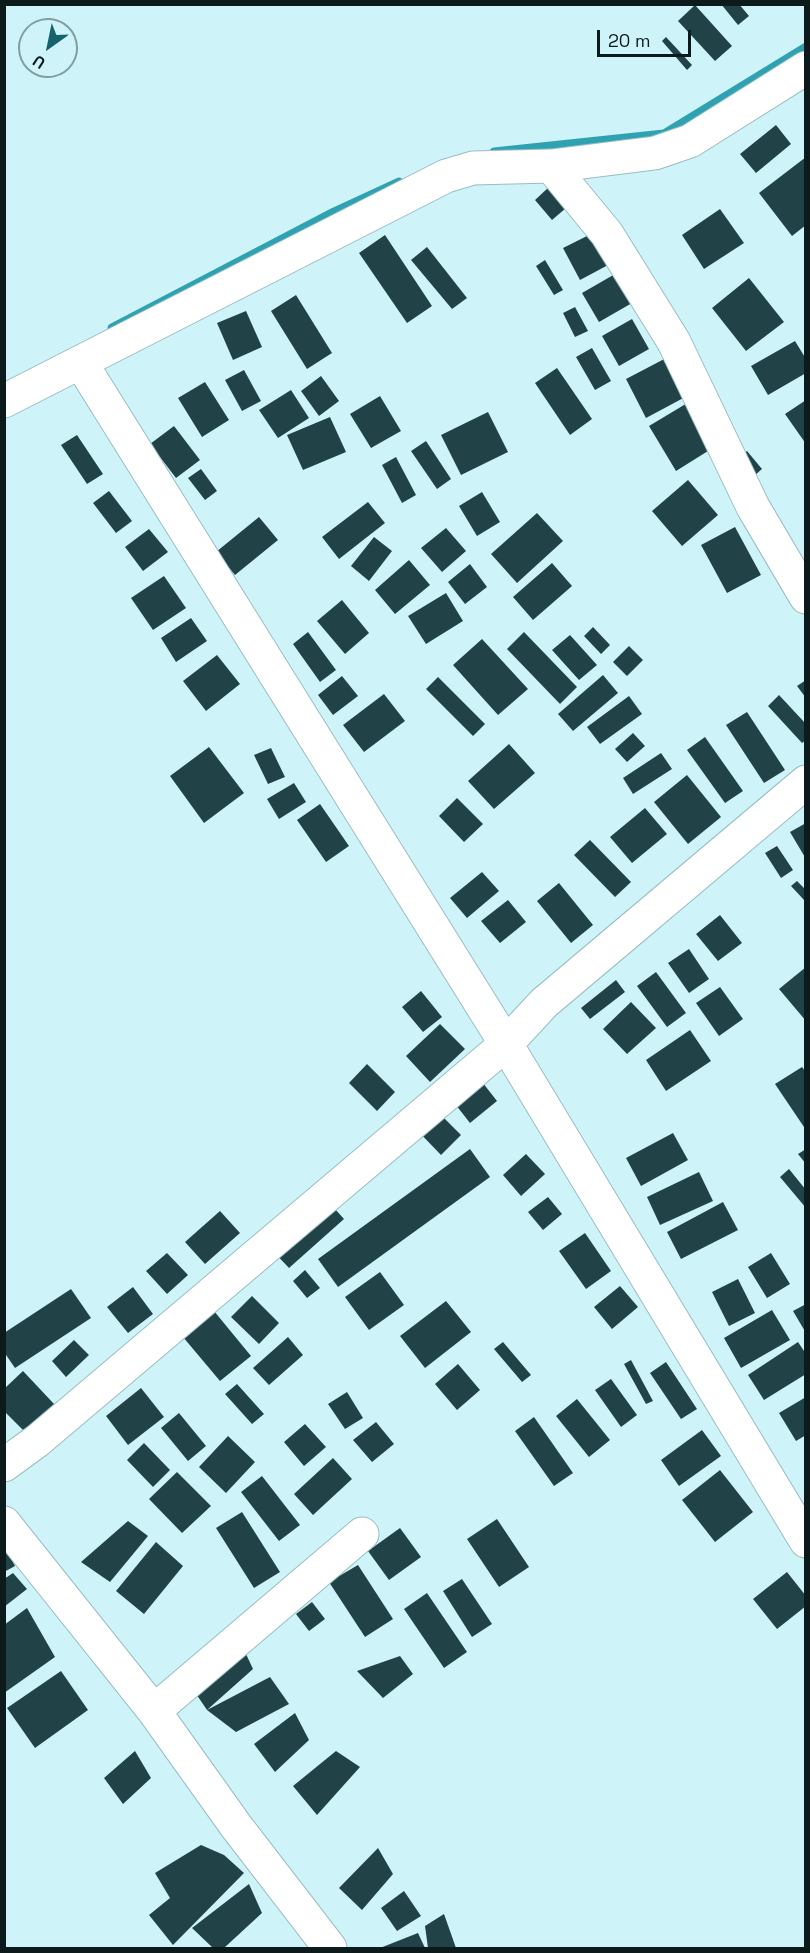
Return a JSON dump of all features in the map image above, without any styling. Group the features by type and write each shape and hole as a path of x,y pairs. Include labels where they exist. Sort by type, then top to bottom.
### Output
{"street":[{"path":"4,401 446,176 472,168 551,166 655,153 690,141 806,69"},
{"path":"551,166 607,234 674,342 753,507 806,597"},
{"path":"81,363 506,1044 806,1541"},
{"path":"4,1465 38,1441 506,1044 544,1003 806,782"},
{"path":"4,1523 154,1711 236,1826 330,1948"},
{"path":"154,1711 363,1534"}],"building":[{"path":"721,4 739,4 749,16 738,25"},
{"path":"695,5 732,46 715,61 678,21"},
{"path":"666,37 692,65 687,70 662,41"},
{"path":"776,125 791,144 756,173 740,154"},
{"path":"806,157 806,225 792,236 759,193"},
{"path":"549,187 566,208 552,220 535,200"},
{"path":"720,209 744,243 704,269 682,235"},
{"path":"593,233 610,264 580,280 563,248"},
{"path":"385,235 432,306 407,323 359,253"},
{"path":"427,247 467,298 452,309 411,260"},
{"path":"545,260 563,290 554,295 536,266"},
{"path":"622,270 639,299 599,322 582,293"},
{"path":"749,278 784,322 746,351 712,308"},
{"path":"296,295 332,353 307,369 271,311"},
{"path":"575,307 588,331 575,337 563,313"},
{"path":"246,311 262,347 233,360 217,323"},
{"path":"632,319 649,349 619,366 602,336"},
{"path":"795,341 806,359 806,373 768,395 751,366"},
{"path":"592,348 611,381 595,390 576,357"},
{"path":"670,356 689,395 646,418 626,379"},
{"path":"557,368 592,419 570,435 535,383"},
{"path":"244,370 261,401 242,411 225,380"},
{"path":"321,376 339,401 319,416 301,391"},
{"path":"205,382 229,420 202,437 178,398"},
{"path":"291,390 309,418 278,438 259,410"},
{"path":"380,396 401,431 371,448 350,414"},
{"path":"806,400 806,444 785,414"},
{"path":"689,402 716,446 676,471 649,426"},
{"path":"488,412 508,452 461,475 441,435"},
{"path":"330,417 346,452 303,470 287,435"},
{"path":"174,426 200,460 176,478 150,444"},
{"path":"77,435 103,474 87,484 61,445"},
{"path":"426,441 451,479 437,489 411,451"},
{"path":"747,451 762,469 754,476 739,457"},
{"path":"396,457 416,495 402,503 382,465"},
{"path":"201,469 217,491 205,500 188,478"},
{"path":"688,480 718,515 682,546 652,511"},
{"path":"109,491 132,521 116,533 93,503"},
{"path":"482,492 500,522 477,536 459,506"},
{"path":"368,502 385,523 339,559 322,537"},
{"path":"537,513 563,541 517,583 491,554"},
{"path":"259,517 278,540 235,575 216,552"},
{"path":"735,527 761,575 727,593 701,545"},
{"path":"446,528 466,551 442,572 421,548"},
{"path":"149,529 168,552 143,571 125,547"},
{"path":"374,537 392,551 369,581 351,566"},
{"path":"409,560 430,585 395,614 375,590"},
{"path":"552,563 572,586 533,620 513,597"},
{"path":"470,564 487,587 465,604 448,582"},
{"path":"164,576 186,608 153,630 131,598"},
{"path":"446,593 463,621 426,644 408,616"},
{"path":"342,600 369,633 345,654 317,621"},
{"path":"191,618 207,641 176,662 161,638"},
{"path":"593,627 610,645 601,654 584,636"},
{"path":"308,632 336,670 320,682 293,644"},
{"path":"524,632 577,687 560,704 507,649"},
{"path":"570,635 597,665 579,680 552,650"},
{"path":"482,639 528,689 498,715 453,665"},
{"path":"629,646 643,660 627,676 613,662"},
{"path":"217,655 240,684 206,711 183,681"},
{"path":"603,675 618,693 573,731 558,714"},
{"path":"342,676 358,696 333,715 318,695"},
{"path":"438,677 485,724 473,736 426,689"},
{"path":"806,680 806,698 797,686"},
{"path":"384,694 405,721 364,752 343,725"},
{"path":"779,695 806,724 806,740 802,743 768,706"},
{"path":"629,696 642,714 600,744 587,727"},
{"path":"747,712 785,770 764,783 726,725"},
{"path":"633,733 645,746 627,762 615,749"},
{"path":"705,737 743,791 725,803 687,750"},
{"path":"509,744 535,773 494,809 468,781"},
{"path":"209,747 244,793 204,823 170,776"},
{"path":"271,748 285,777 268,784 254,755"},
{"path":"661,753 672,769 633,794 623,778"},
{"path":"687,775 721,817 688,844 654,802"},
{"path":"294,783 306,802 279,819 267,799"},
{"path":"457,798 483,824 464,842 439,816"},
{"path":"320,804 349,846 326,862 297,820"},
{"path":"645,808 667,834 632,863 610,837"},
{"path":"806,823 806,859 790,832"},
{"path":"590,840 631,882 615,897 574,855"},
{"path":"777,846 793,870 781,878 765,853"},
{"path":"482,872 499,891 467,918 450,898"},
{"path":"797,881 806,890 804,900 791,886"},
{"path":"559,883 593,925 571,943 537,901"},
{"path":"508,900 526,922 500,943 481,921"},
{"path":"720,915 742,943 718,961 696,934"},
{"path":"689,949 709,979 689,993 668,963"},
{"path":"806,967 806,1021 779,989"},
{"path":"656,972 686,1013 667,1027 637,986"},
{"path":"616,980 625,992 590,1019 581,1008"},
{"path":"720,987 743,1019 719,1036 696,1003"},
{"path":"421,991 442,1017 423,1032 402,1007"},
{"path":"631,1002 656,1028 627,1054 603,1029"},
{"path":"440,1024 465,1049 430,1082 406,1056"},
{"path":"690,1030 711,1061 666,1091 646,1060"},
{"path":"367,1064 395,1092 377,1111 349,1083"},
{"path":"802,1067 806,1072 806,1130 775,1084"},
{"path":"479,1078 497,1101 470,1123 452,1100"},
{"path":"435,1109 461,1135 441,1155 415,1128"},
{"path":"673,1133 688,1160 641,1186 626,1158"},
{"path":"470,1149 490,1177 338,1287 318,1259"},
{"path":"806,1149 806,1164 798,1154"},
{"path":"526,1154 545,1174 521,1196 503,1175"},
{"path":"789,1169 806,1190 806,1208 780,1177"},
{"path":"699,1172 713,1201 660,1225 647,1197"},
{"path":"548,1197 562,1214 543,1230 528,1212"},
{"path":"326,1199 344,1219 289,1268 271,1249"},
{"path":"723,1202 738,1230 681,1259 667,1232"},
{"path":"220,1211 240,1233 205,1264 185,1242"},
{"path":"585,1233 611,1271 586,1289 559,1251"},
{"path":"167,1253 188,1275 167,1294 146,1271"},
{"path":"771,1253 790,1284 767,1298 748,1267"},
{"path":"305,1270 320,1288 307,1298 293,1281"},
{"path":"380,1272 404,1305 369,1330 345,1297"},
{"path":"738,1279 755,1313 729,1326 712,1292"},
{"path":"620,1286 638,1307 612,1329 594,1307"},
{"path":"133,1287 153,1314 128,1333 107,1307"},
{"path":"71,1289 91,1318 15,1368 4,1352 4,1333"},
{"path":"252,1296 279,1323 259,1344 231,1317"},
{"path":"446,1301 471,1332 425,1368 400,1336"},
{"path":"806,1304 806,1333 793,1311"},
{"path":"772,1310 790,1340 741,1368 724,1338"},
{"path":"214,1311 251,1356 220,1381 183,1337"},
{"path":"288,1337 303,1355 269,1385 253,1368"},
{"path":"74,1340 89,1355 66,1377 52,1361"},
{"path":"503,1342 531,1375 522,1382 494,1349"},
{"path":"798,1342 806,1354 806,1374 764,1400 748,1375"},
{"path":"631,1360 653,1401 646,1404 624,1364"},
{"path":"666,1362 697,1409 681,1419 650,1373"},
{"path":"458,1364 480,1390 457,1410 435,1384"},
{"path":"23,1371 55,1405 26,1433 4,1411 4,1389"},
{"path":"611,1379 637,1415 621,1427 595,1390"},
{"path":"237,1384 264,1414 252,1424 225,1394"},
{"path":"141,1388 164,1417 128,1445 106,1416"},
{"path":"347,1392 363,1418 345,1429 328,1404"},
{"path":"806,1397 806,1435 796,1441 779,1413"},
{"path":"577,1399 610,1440 589,1457 556,1416"},
{"path":"179,1413 206,1446 188,1461 161,1428"},
{"path":"534,1417 573,1473 554,1486 515,1431"},
{"path":"376,1422 394,1444 372,1462 353,1440"},
{"path":"305,1424 326,1447 304,1466 284,1442"},
{"path":"702,1430 721,1456 679,1486 661,1460"},
{"path":"228,1436 255,1462 226,1493 199,1467"},
{"path":"144,1443 170,1470 153,1487 127,1460"},
{"path":"333,1458 352,1479 313,1515 294,1494"},
{"path":"720,1470 753,1512 715,1542 682,1500"},
{"path":"177,1472 211,1506 182,1533 149,1499"},
{"path":"262,1476 300,1525 279,1541 241,1492"},
{"path":"242,1512 280,1572 254,1588 216,1528"},
{"path":"497,1519 529,1567 499,1587 467,1539"},
{"path":"128,1521 148,1536 110,1582 81,1562"},
{"path":"400,1528 421,1557 389,1580 368,1551"},
{"path":"156,1542 183,1566 144,1614 116,1591"},
{"path":"4,1545 15,1566 4,1572"},
{"path":"358,1565 393,1619 365,1637 329,1582"},
{"path":"787,1572 806,1596 806,1606 777,1629 753,1599"},
{"path":"13,1573 27,1589 4,1607 4,1579"},
{"path":"462,1579 492,1624 472,1637 443,1591"},
{"path":"427,1593 467,1652 444,1668 404,1609"},
{"path":"312,1602 325,1619 309,1631 296,1614"},
{"path":"27,1608 55,1657 4,1693 4,1625"},
{"path":"246,1654 253,1669 207,1710 188,1682"},
{"path":"400,1656 413,1674 383,1698 357,1671"},
{"path":"61,1671 88,1710 35,1748 7,1708"},
{"path":"270,1677 289,1704 236,1732 207,1710"},
{"path":"295,1713 309,1740 275,1772 254,1744"},
{"path":"135,1751 151,1778 123,1804 104,1778"},
{"path":"336,1751 360,1767 317,1815 293,1786"},
{"path":"201,1845 224,1855 244,1873 173,1945 149,1915 170,1898 155,1873"},
{"path":"378,1848 393,1874 362,1910 339,1888"},
{"path":"249,1884 262,1913 224,1948 213,1948 192,1928"},
{"path":"404,1891 421,1916 397,1931 381,1908"},
{"path":"444,1914 456,1948 428,1948 425,1926"},
{"path":"418,1933 425,1948 380,1948"}],"waterway":[{"path":"494,152 664,134 806,47"},
{"path":"112,328 334,212 399,182"}]}
